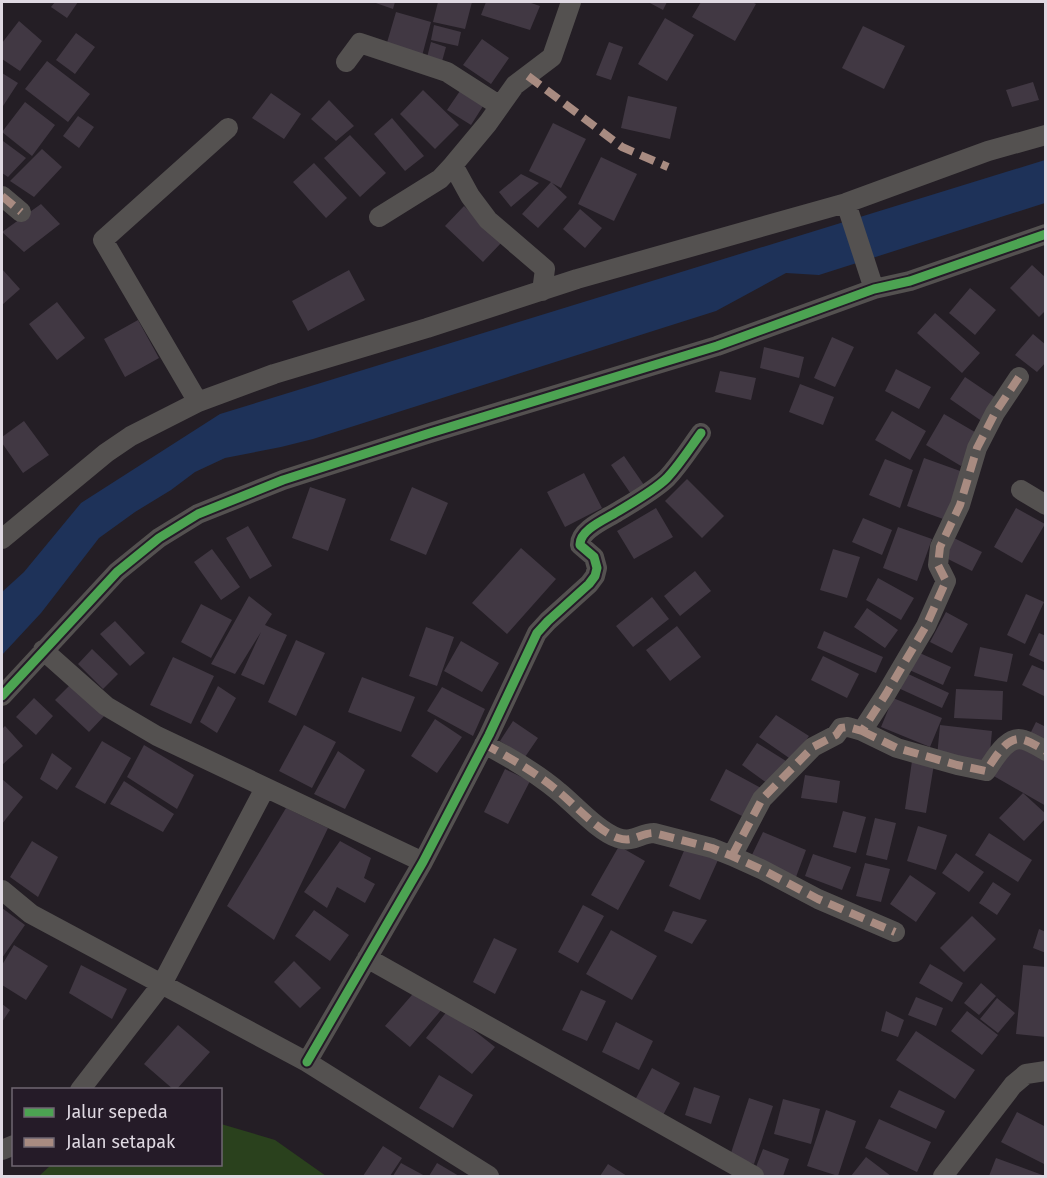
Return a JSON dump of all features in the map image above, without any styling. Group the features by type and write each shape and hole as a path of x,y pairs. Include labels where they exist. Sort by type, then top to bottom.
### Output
{"street":[{"path":"379,218 440,179 488,123 515,85 552,57 572,2"},
{"path":"346,62 360,43 447,72 500,106"},
{"path":"198,402 103,240 228,128"},
{"path":"2,539 106,453 131,436 198,402 274,374 427,328 577,279 846,202 988,152 1046,135"},
{"path":"453,165 485,217 545,269 542,291"},
{"path":"2,196 21,212"},
{"path":"846,202 874,290"},
{"path":"2,696 117,572 159,538 198,514 283,480 717,346 874,290 1046,234"},
{"path":"862,731 926,626 946,581 938,566 940,547 960,505 977,448 994,413 1019,378"},
{"path":"307,1062 423,862 484,744 537,633 595,576 597,568 594,557 580,545 584,533 665,479 701,433"},
{"path":"1022,490 1046,505"},
{"path":"43,650 106,706 157,736 423,862"},
{"path":"736,849 762,799 813,747 836,735 841,728 848,727 862,731 897,748 986,771 1005,745 1014,740 1024,740 1046,751"},
{"path":"484,744 559,792 578,810 617,838 630,840 647,833 654,833 712,848 736,849 763,870 818,899 895,932"},
{"path":"81,1088 162,984 265,788"},
{"path":"2,890 31,914 307,1062 489,1176"},
{"path":"367,958 754,1176"},
{"path":"944,1176 1013,1085 1026,1074 1045,1068"}],"green space":[{"path":"222,1124 275,1140 326,1176 39,1176 50,1166 222,1166"}],"water":[{"path":"1045,160 1045,203 819,275 786,273 716,311 313,439 225,458 195,472 99,538 41,613 2,655 2,592 24,572 81,503 220,414"}],"building":[{"path":"55,2 78,2 67,18 51,7"},
{"path":"373,2 395,2 393,9"},
{"path":"438,2 472,2 465,29 433,22"},
{"path":"486,2 528,2 540,6 530,30 481,15"},
{"path":"648,2 667,2 663,10"},
{"path":"701,2 752,2 756,4 735,41 692,17"},
{"path":"396,12 431,22 422,56 386,46"},
{"path":"665,18 694,35 667,81 638,64"},
{"path":"19,21 42,41 20,71 2,59 2,43"},
{"path":"434,25 461,32 458,46 431,40"},
{"path":"863,26 905,46 884,89 842,68"},
{"path":"76,33 95,47 75,74 56,60"},
{"path":"482,39 509,58 491,84 463,65"},
{"path":"431,42 446,47 441,65 426,61"},
{"path":"609,42 623,47 611,80 596,75"},
{"path":"47,61 90,94 68,122 25,89"},
{"path":"2,73 18,83 3,106 2,105"},
{"path":"1033,82 1039,100 1012,107 1006,90"},
{"path":"462,88 485,103 471,125 447,110"},
{"path":"423,90 459,125 435,149 400,114"},
{"path":"271,93 301,114 284,139 252,118"},
{"path":"628,96 677,107 670,139 621,128"},
{"path":"329,100 354,126 336,141 311,119"},
{"path":"25,102 55,125 32,156 2,132"},
{"path":"78,116 94,127 79,148 63,136"},
{"path":"392,118 424,156 405,171 374,134"},
{"path":"553,123 586,139 561,188 552,183 567,197 538,228 522,214 551,182 529,171"},
{"path":"350,135 386,173 360,197 324,158"},
{"path":"3,141 26,158 8,177 2,173"},
{"path":"42,149 62,167 34,197 10,181"},
{"path":"601,157 637,174 614,221 578,204"},
{"path":"314,163 347,198 326,218 293,182"},
{"path":"521,174 539,183 511,207 499,192"},
{"path":"41,204 60,224 24,252 2,232"},
{"path":"464,206 502,242 483,262 445,226"},
{"path":"580,209 602,228 585,248 563,229"},
{"path":"1032,265 1046,278 1046,310 1039,317 1010,288"},
{"path":"2,269 20,289 2,305"},
{"path":"349,270 365,300 308,331 292,301"},
{"path":"970,288 996,310 975,335 949,313"},
{"path":"57,302 85,338 57,360 29,324"},
{"path":"935,313 980,353 962,373 917,333"},
{"path":"138,320 159,358 125,377 104,339"},
{"path":"1033,334 1046,345 1046,362 1037,372 1015,355"},
{"path":"832,337 854,347 835,387 814,378"},
{"path":"764,347 804,357 799,378 760,368"},
{"path":"896,369 931,387 919,409 885,391"},
{"path":"720,371 756,378 751,400 715,392"},
{"path":"965,377 999,400 983,422 950,399"},
{"path":"800,384 834,397 823,425 789,412"},
{"path":"892,411 926,431 910,460 875,440"},
{"path":"944,414 980,435 961,466 926,445"},
{"path":"24,421 49,455 23,473 2,443 2,437"},
{"path":"624,456 644,485 631,494 611,465"},
{"path":"924,458 963,472 946,520 907,506"},
{"path":"885,459 913,470 900,508 869,495"},
{"path":"584,473 602,508 565,527 547,492"},
{"path":"687,479 724,516 702,538 665,501"},
{"path":"310,487 346,499 328,551 292,538"},
{"path":"412,487 448,503 426,555 390,540"},
{"path":"656,508 673,537 634,559 617,531"},
{"path":"1016,508 1045,524 1022,563 994,547"},
{"path":"863,518 892,530 882,555 852,542"},
{"path":"248,526 272,566 250,579 226,538"},
{"path":"898,527 932,539 917,581 883,568"},
{"path":"954,538 982,552 972,571 944,557"},
{"path":"521,548 556,579 507,634 472,603"},
{"path":"212,549 240,587 221,600 194,562"},
{"path":"833,549 860,557 847,598 820,590"},
{"path":"695,571 711,591 680,616 664,596"},
{"path":"878,578 914,598 901,620 866,600"},
{"path":"1026,594 1044,602 1025,644 1007,635"},
{"path":"249,596 272,614 265,625 287,635 264,685 241,675 261,632 235,674 211,664"},
{"path":"652,597 669,619 633,647 616,626"},
{"path":"201,604 232,620 211,658 181,642"},
{"path":"867,608 898,630 885,648 854,627"},
{"path":"946,612 968,624 952,653 930,642"},
{"path":"115,621 145,653 130,666 100,634"},
{"path":"677,626 701,657 670,681 646,650"},
{"path":"426,627 454,637 437,686 409,676"},
{"path":"824,631 883,657 876,673 817,648"},
{"path":"1039,633 1046,636 1046,663 1029,655"},
{"path":"296,640 325,653 296,716 268,702"},
{"path":"461,641 499,663 482,692 444,671"},
{"path":"980,647 1013,654 1007,682 974,676"},
{"path":"92,649 118,674 103,689 78,664"},
{"path":"913,650 951,667 943,685 905,668"},
{"path":"823,656 859,674 847,698 811,680"},
{"path":"173,657 214,676 191,724 150,705"},
{"path":"1032,665 1046,671 1046,697 1022,685"},
{"path":"904,672 949,693 942,708 896,687"},
{"path":"362,677 415,697 401,732 348,712"},
{"path":"74,681 107,713 89,732 55,700"},
{"path":"218,686 236,698 217,733 200,722"},
{"path":"442,687 485,709 473,736 427,711"},
{"path":"956,689 1003,691 1002,720 954,718"},
{"path":"34,698 53,716 36,735 16,717"},
{"path":"893,698 942,718 930,747 881,727"},
{"path":"776,715 809,736 792,760 759,737"},
{"path":"435,719 462,737 437,773 411,756"},
{"path":"513,721 538,738 525,757 500,741"},
{"path":"1036,722 1046,727 1046,747 1028,738"},
{"path":"304,725 336,742 312,788 279,771"},
{"path":"940,725 992,731 989,762 937,757"},
{"path":"5,726 23,746 2,765 2,729"},
{"path":"102,741 131,758 105,804 75,787"},
{"path":"757,743 786,761 771,786 742,765"},
{"path":"144,745 194,775 177,809 127,777"},
{"path":"1008,745 1046,756 1046,806 992,775"},
{"path":"338,751 365,770 345,809 314,794"},
{"path":"52,753 72,768 57,790 40,779"},
{"path":"912,761 934,764 926,813 905,809"},
{"path":"505,769 530,781 508,824 484,812"},
{"path":"726,769 761,788 746,818 710,800"},
{"path":"805,775 840,781 837,803 801,798"},
{"path":"2,779 23,797 2,824"},
{"path":"124,781 174,814 163,832 110,804"},
{"path":"1023,793 1046,814 1046,818 1024,841 999,818"},
{"path":"286,808 328,828 274,940 227,906"},
{"path":"843,811 866,817 856,853 833,847"},
{"path":"875,818 896,823 887,860 866,855"},
{"path":"918,826 947,835 936,870 907,861"},
{"path":"763,832 806,850 796,877 750,859"},
{"path":"989,833 1032,860 1018,882 975,855"},
{"path":"32,841 58,857 38,897 10,877"},
{"path":"340,841 371,858 364,878 375,884 365,903 337,887 327,908 304,892"},
{"path":"619,846 645,861 618,910 591,895"},
{"path":"686,846 718,860 700,900 669,886"},
{"path":"956,853 984,872 969,892 942,873"},
{"path":"813,854 851,867 842,890 805,876"},
{"path":"865,863 890,869 881,902 856,896"},
{"path":"910,875 936,893 916,922 890,904"},
{"path":"993,882 1011,894 997,915 979,903"},
{"path":"583,905 604,916 578,963 558,952"},
{"path":"2,908 25,925 2,958"},
{"path":"314,910 349,935 330,961 295,936"},
{"path":"673,911 707,920 692,944 664,931"},
{"path":"972,916 996,939 964,972 940,948"},
{"path":"1039,929 1046,932 1046,953 1033,948"},
{"path":"611,930 657,956 632,1000 586,974"},
{"path":"494,938 517,949 495,994 473,982"},
{"path":"14,945 48,966 26,1000 2,985 2,965"},
{"path":"294,961 321,988 300,1008 274,982"},
{"path":"930,964 963,983 952,1002 919,983"},
{"path":"81,965 127,989 112,1019 69,993"},
{"path":"1023,965 1046,967 1046,1037 1016,1034"},
{"path":"981,983 996,996 979,1015 964,1003"},
{"path":"418,988 443,1008 410,1047 385,1026"},
{"path":"581,990 606,1001 587,1041 562,1030"},
{"path":"916,997 943,1008 936,1026 908,1015"},
{"path":"997,998 1015,1013 998,1033 980,1019"},
{"path":"2,1004 10,1010 2,1022"},
{"path":"448,1010 495,1047 472,1074 426,1038"},
{"path":"886,1011 904,1020 898,1037 881,1031"},
{"path":"967,1011 998,1035 982,1055 951,1031"},
{"path":"616,1022 653,1041 639,1070 602,1052"},
{"path":"178,1025 210,1052 178,1088 172,1088 144,1064"},
{"path":"916,1031 975,1070 955,1099 896,1060"},
{"path":"652,1068 680,1083 662,1117 634,1102"},
{"path":"439,1075 473,1095 453,1128 419,1108"},
{"path":"694,1087 720,1096 711,1124 685,1115"},
{"path":"899,1090 945,1111 936,1129 890,1107"},
{"path":"749,1098 773,1106 754,1164 730,1156"},
{"path":"783,1099 820,1109 811,1144 774,1134"},
{"path":"826,1110 856,1121 838,1176 807,1166"},
{"path":"1017,1112 1046,1127 1046,1165 1001,1142"},
{"path":"879,1119 931,1142 917,1172 865,1148"},
{"path":"383,1146 402,1158 390,1176 363,1176"},
{"path":"763,1149 789,1159 783,1176 767,1176 754,1172"},
{"path":"866,1157 891,1176 851,1176"},
{"path":"996,1158 1045,1176 989,1176"},
{"path":"401,1163 425,1176 393,1176"},
{"path":"437,1163 459,1176 429,1176"},
{"path":"608,1164 627,1176 600,1176"}],"marked path":[{"path":"528,76 622,147 668,167"},
{"path":"2,196 21,212"},
{"path":"732,856 762,799 813,747 836,735 841,728 848,727 862,731 886,694 926,626 946,581 938,565 940,547 960,505 977,448 995,413 1019,377"},
{"path":"862,731 897,748 986,771 1002,749 1012,741 1024,740 1046,751"},
{"path":"484,744 542,779 611,835 633,839 654,833 712,848 763,870 818,899 895,932"}],"cycle path":[{"path":"2,696 117,572 159,538 198,514 283,480 717,346 874,289 910,281 1046,234"},
{"path":"307,1062 423,862 489,735 537,633 595,576 597,568 594,557 580,545 584,534 662,483 701,433"}]}
